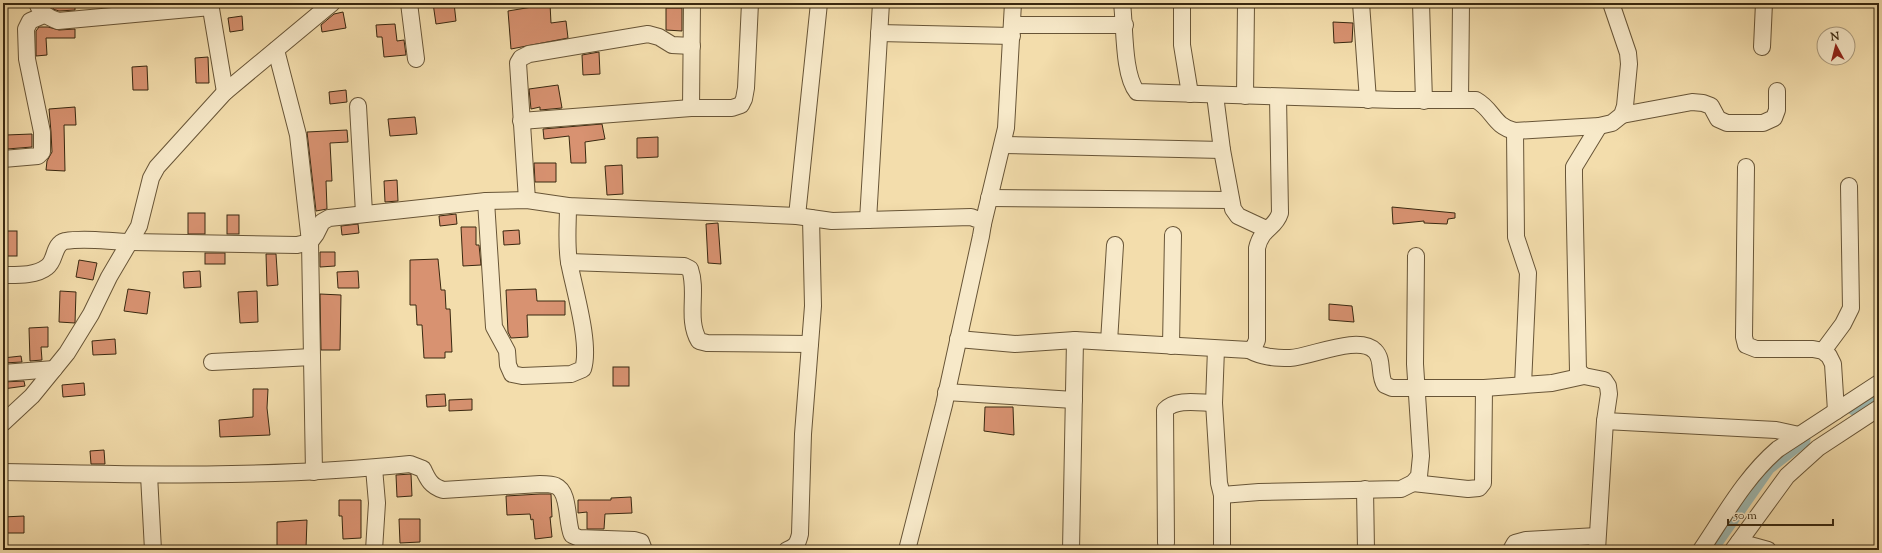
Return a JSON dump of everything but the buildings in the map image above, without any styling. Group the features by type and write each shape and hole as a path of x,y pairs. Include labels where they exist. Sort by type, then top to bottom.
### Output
{"street":[{"path":"3,423 32,396 67,353 91,314 109,277 139,226 151,178 157,167 225,92 332,3"},
{"path":"409,3 416,59"},
{"path":"691,108 692,3"},
{"path":"521,121 691,108 732,108 740,105 744,98 750,3"},
{"path":"787,550 794,547 798,542 800,534 803,434 813,306 804,217 819,3"},
{"path":"868,220 881,3"},
{"path":"907,550 946,392 983,224 1003,144 1006,128 1014,3"},
{"path":"1122,3 1128,74 1131,85 1137,92 1368,100 1476,100 1485,105 1504,128 1515,131 1599,126 1612,123 1622,115 1692,102 1703,103 1711,106 1718,118 1727,124 1762,123 1774,118 1777,110 1777,91"},
{"path":"1182,3 1182,45 1190,94"},
{"path":"1245,96 1246,3"},
{"path":"1361,3 1368,100"},
{"path":"1421,3 1424,101"},
{"path":"1460,3 1460,100"},
{"path":"1611,3 1628,53 1629,64 1625,106 1622,115"},
{"path":"1762,47 1764,3"},
{"path":"3,159 38,156 42,152 42,132 27,59 26,29 30,21 41,9 58,21 211,5 225,92"},
{"path":"879,33 1013,31 1125,25"},
{"path":"527,200 518,63 521,58 529,54 648,34 659,37 672,45 692,46"},
{"path":"276,50 298,135 310,242 314,472"},
{"path":"1215,95 1222,150 1233,209 1238,216 1266,229"},
{"path":"1249,350 1254,347 1257,340 1257,248 1260,236 1266,229 1278,220 1280,213 1278,97"},
{"path":"358,106 364,213"},
{"path":"1511,550 1515,543 1526,540 1597,543 1609,394 1608,386 1604,380 1584,376 1578,372 1574,167 1599,126"},
{"path":"1515,131 1516,237 1528,273 1523,385"},
{"path":"1003,144 1222,150"},
{"path":"1746,167 1744,337 1746,345 1756,349 1823,350 1829,356 1833,364 1836,411"},
{"path":"1823,350 1843,324 1851,308 1850,186"},
{"path":"989,198 1231,200"},
{"path":"3,275 40,272 49,266 60,243 65,242 86,240 297,245 310,242 322,222 330,218 364,213 486,201 527,200 568,206 804,217 832,221 971,217 979,220 983,224"},
{"path":"486,201 494,327 507,351 508,365 512,374 522,376 571,374 583,369 586,355 569,262 567,240 568,206"},
{"path":"1172,346 1173,235"},
{"path":"1109,342 1115,245"},
{"path":"1222,495 1259,492 1401,489 1413,483 1419,476 1421,456 1416,387 1416,256"},
{"path":"569,262 684,266 690,269 692,277 693,324 699,341 707,343 810,344"},
{"path":"958,339 1015,344 1075,340 1249,350 1267,358 1291,358 1356,344 1370,347 1379,357 1382,380 1385,385 1392,388 1484,388 1552,383 1584,376"},
{"path":"1071,550 1075,340"},
{"path":"1216,349 1214,403 1219,483 1222,495 1222,550"},
{"path":"212,362 312,356"},
{"path":"3,373 54,369"},
{"path":"1701,550 1751,477 1766,459 1799,435 1879,383"},
{"path":"1413,483 1468,489 1479,488 1484,483 1484,388"},
{"path":"946,392 1074,400"},
{"path":"1166,543 1165,410 1169,405 1176,403 1214,403"},
{"path":"1768,550 1736,546 1787,476 1818,448 1879,408"},
{"path":"1606,421 1776,430 1799,435"},
{"path":"3,472 149,475 314,472 410,464 416,465 423,469 428,481 434,487 443,490 540,484 555,485 561,489 565,495 569,528 572,535 579,538 634,540 641,542 644,550"},
{"path":"374,468 377,503 374,550"},
{"path":"149,475 153,550"},
{"path":"1365,489 1366,550"}],"waterway":[{"path":"1854,408 1879,393"},
{"path":"1710,550 1768,467 1803,440"}]}
